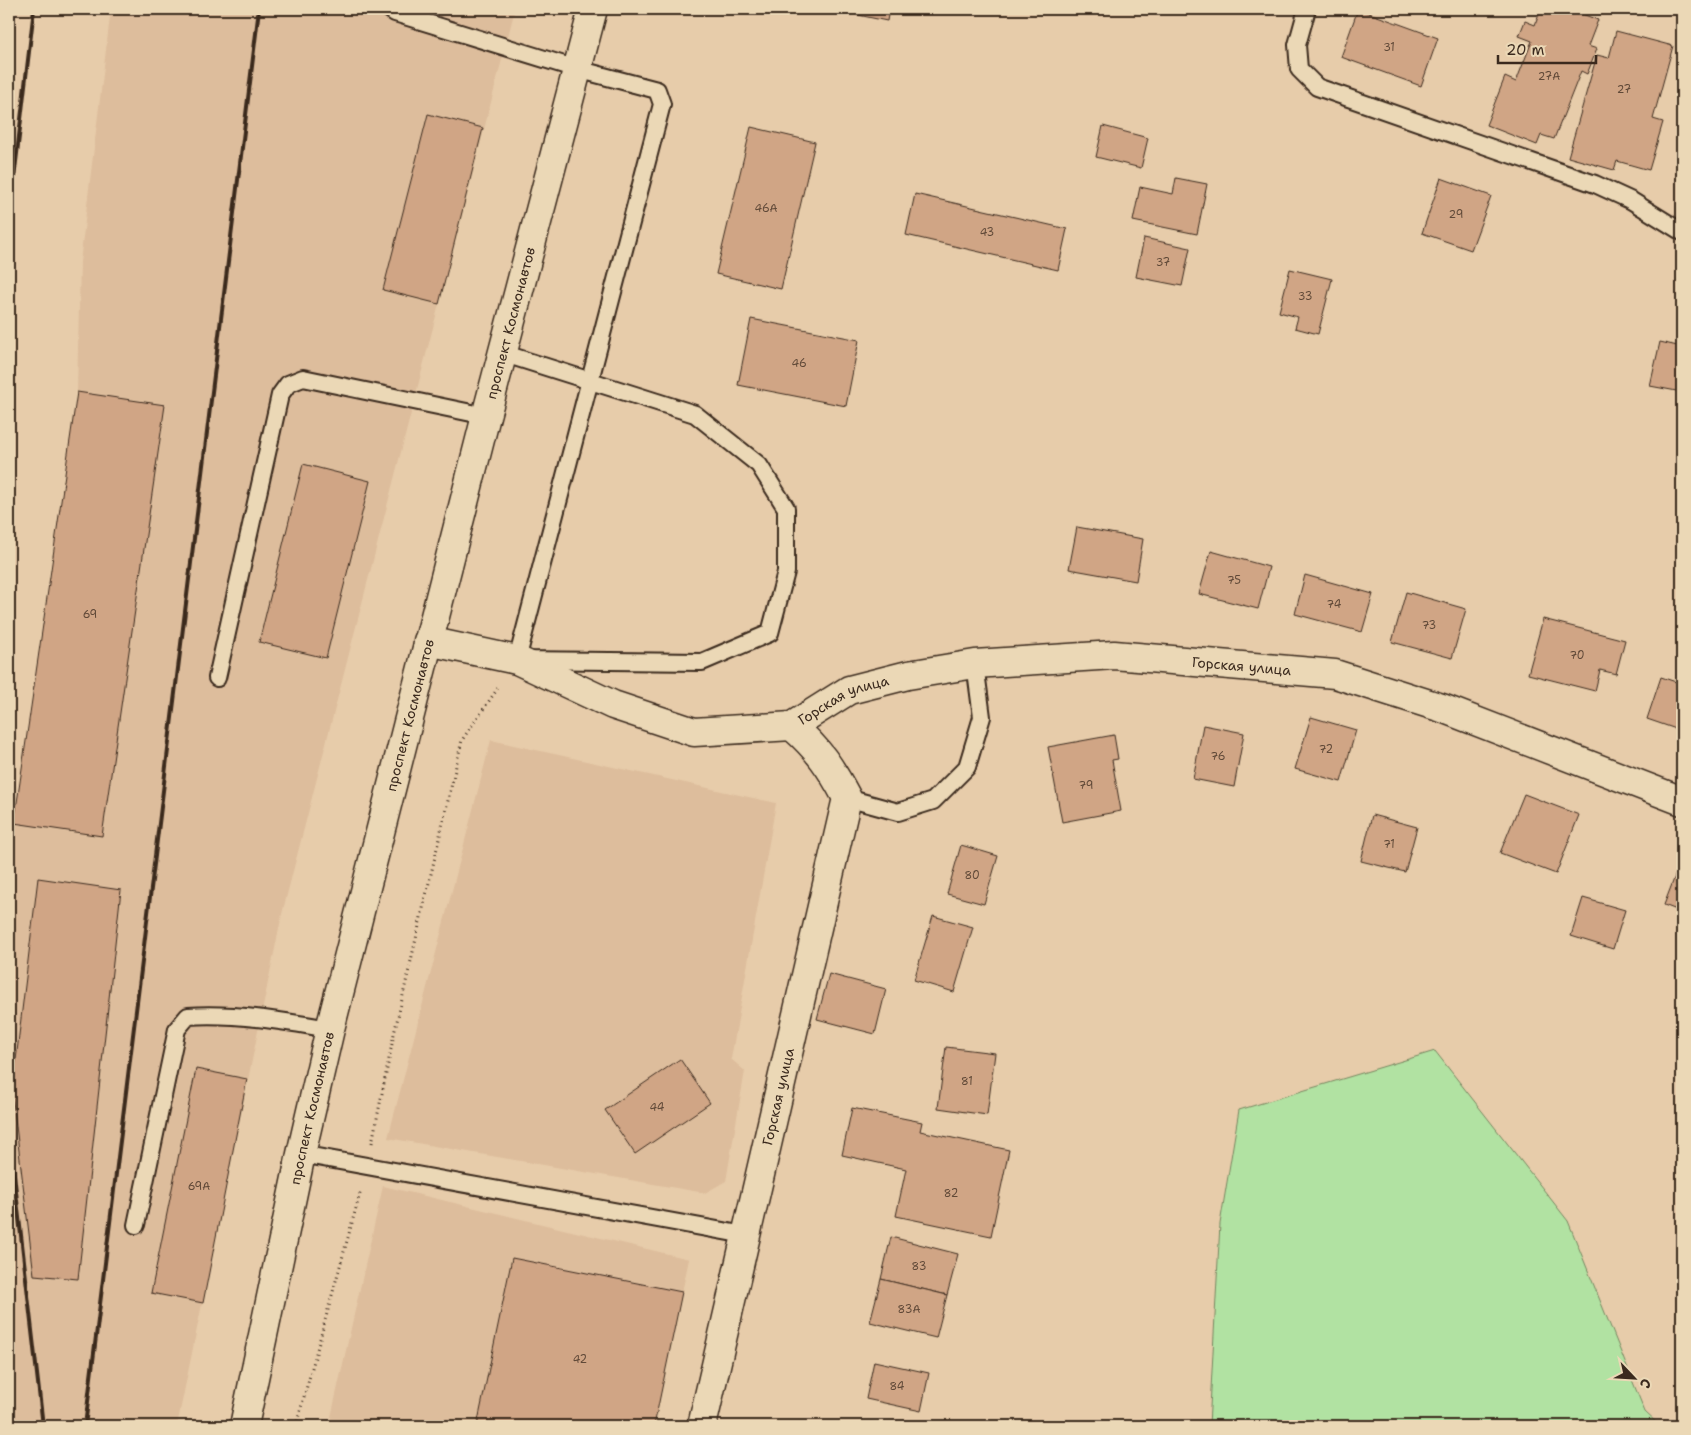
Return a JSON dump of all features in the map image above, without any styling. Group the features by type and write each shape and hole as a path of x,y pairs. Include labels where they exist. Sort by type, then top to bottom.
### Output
{"street":[{"name":"проспект Космонавтов","path":"244,1426 300,1154 330,1029 502,353 593,9"},
{"name":"Горская улица","path":"428,641 517,660 613,705 694,732 792,726 848,690 908,675 975,664 1114,655 1334,674 1442,708 1682,801"},
{"name":"Горская улица","path":"702,1426 744,1235 847,798 830,765 813,744 792,726"}],"lane":[{"path":"389,9 394,13 577,69 657,90 662,104 589,381 517,660 702,662 770,633 786,572 786,508 759,466 695,414 589,381 502,353"},
{"path":"1307,9 1297,45 1299,69 1317,87 1595,184 1632,201 1682,232"},
{"path":"217,678 280,395 288,384 303,378 486,416"},
{"path":"847,798 898,812 933,801 967,766 982,717 975,664"},
{"path":"136,1225 177,1029 188,1016 207,1015 262,1018 330,1029"},
{"path":"300,1154 744,1235"}],"path":[{"path":"296,1426 367,1166 394,1034 462,740 517,660"}],"shaded area":[{"path":"111,9 515,9 282,914 177,1426 9,1426 9,828 14,823 77,392 80,262"},
{"path":"491,740 776,803 731,1059 745,1071 726,1181 705,1193 388,1138"},
{"path":"383,1186 689,1259 654,1426 329,1426"}],"green space":[{"path":"1435,1051 1568,1221 1645,1412 1660,1426 1209,1426 1220,1224 1239,1110"}],"building":[{"path":"829,9 889,9 887,21"},
{"path":"1358,9 1438,38 1421,86 1341,57"},
{"path":"1541,9 1569,9 1598,20 1588,46 1597,49 1587,74 1581,71 1554,139 1541,135 1537,145 1486,125 1505,77 1516,82 1532,41 1519,36 1525,21 1535,25"},
{"path":"1616,31 1673,46 1653,119 1663,122 1649,170 1617,161 1614,170 1568,157 1597,55 1609,58"},
{"path":"428,114 483,128 439,304 383,290"},
{"path":"1103,126 1148,138 1141,168 1096,157"},
{"path":"751,127 815,142 781,289 716,274"},
{"path":"1176,178 1207,184 1197,234 1133,221 1140,187 1173,194"},
{"path":"1441,178 1491,196 1471,250 1422,233"},
{"path":"915,194 1067,229 1058,270 906,235"},
{"path":"1144,238 1190,248 1182,286 1136,277"},
{"path":"1290,269 1332,279 1318,334 1295,328 1298,317 1279,312"},
{"path":"751,319 859,340 846,406 738,385"},
{"path":"1660,342 1682,347 1682,392 1650,386"},
{"path":"77,392 165,405 102,836 14,823"},
{"path":"303,464 370,481 326,658 259,642"},
{"path":"1077,527 1143,539 1136,581 1069,569"},
{"path":"1211,551 1269,567 1258,609 1199,594"},
{"path":"1305,575 1373,594 1362,632 1295,614"},
{"path":"1406,592 1466,609 1452,658 1392,642"},
{"path":"1543,619 1625,640 1616,674 1600,670 1595,691 1528,674"},
{"path":"1661,677 1682,684 1682,731 1647,719"},
{"path":"1311,717 1356,730 1341,782 1295,769"},
{"path":"1203,725 1244,733 1234,787 1193,779"},
{"path":"1114,735 1118,759 1112,760 1121,811 1062,822 1048,747"},
{"path":"1524,794 1579,815 1556,874 1500,853"},
{"path":"1372,815 1417,827 1405,872 1361,861"},
{"path":"961,845 998,856 984,904 947,894"},
{"path":"1682,858 1682,912 1664,905"},
{"path":"38,878 121,890 78,1279 34,1275 12,1093"},
{"path":"1583,898 1625,910 1613,949 1571,936"},
{"path":"933,916 973,927 954,992 914,980"},
{"path":"829,974 886,989 875,1034 817,1019"},
{"path":"946,1047 995,1053 987,1115 938,1108"},
{"path":"680,1059 710,1103 635,1154 605,1110"},
{"path":"196,1069 247,1079 203,1303 151,1293"},
{"path":"852,1108 922,1122 920,1131 1009,1150 991,1236 896,1216 906,1169 842,1155"},
{"path":"891,1237 958,1254 947,1295 881,1279"},
{"path":"512,1258 682,1292 654,1426 477,1426"},
{"path":"881,1279 947,1295 936,1338 870,1322"},
{"path":"874,1361 929,1373 921,1411 866,1399"}],"railway":[{"path":"9,221 34,9"},
{"path":"85,1426 259,9"},
{"path":"9,1131 43,1426"}]}
